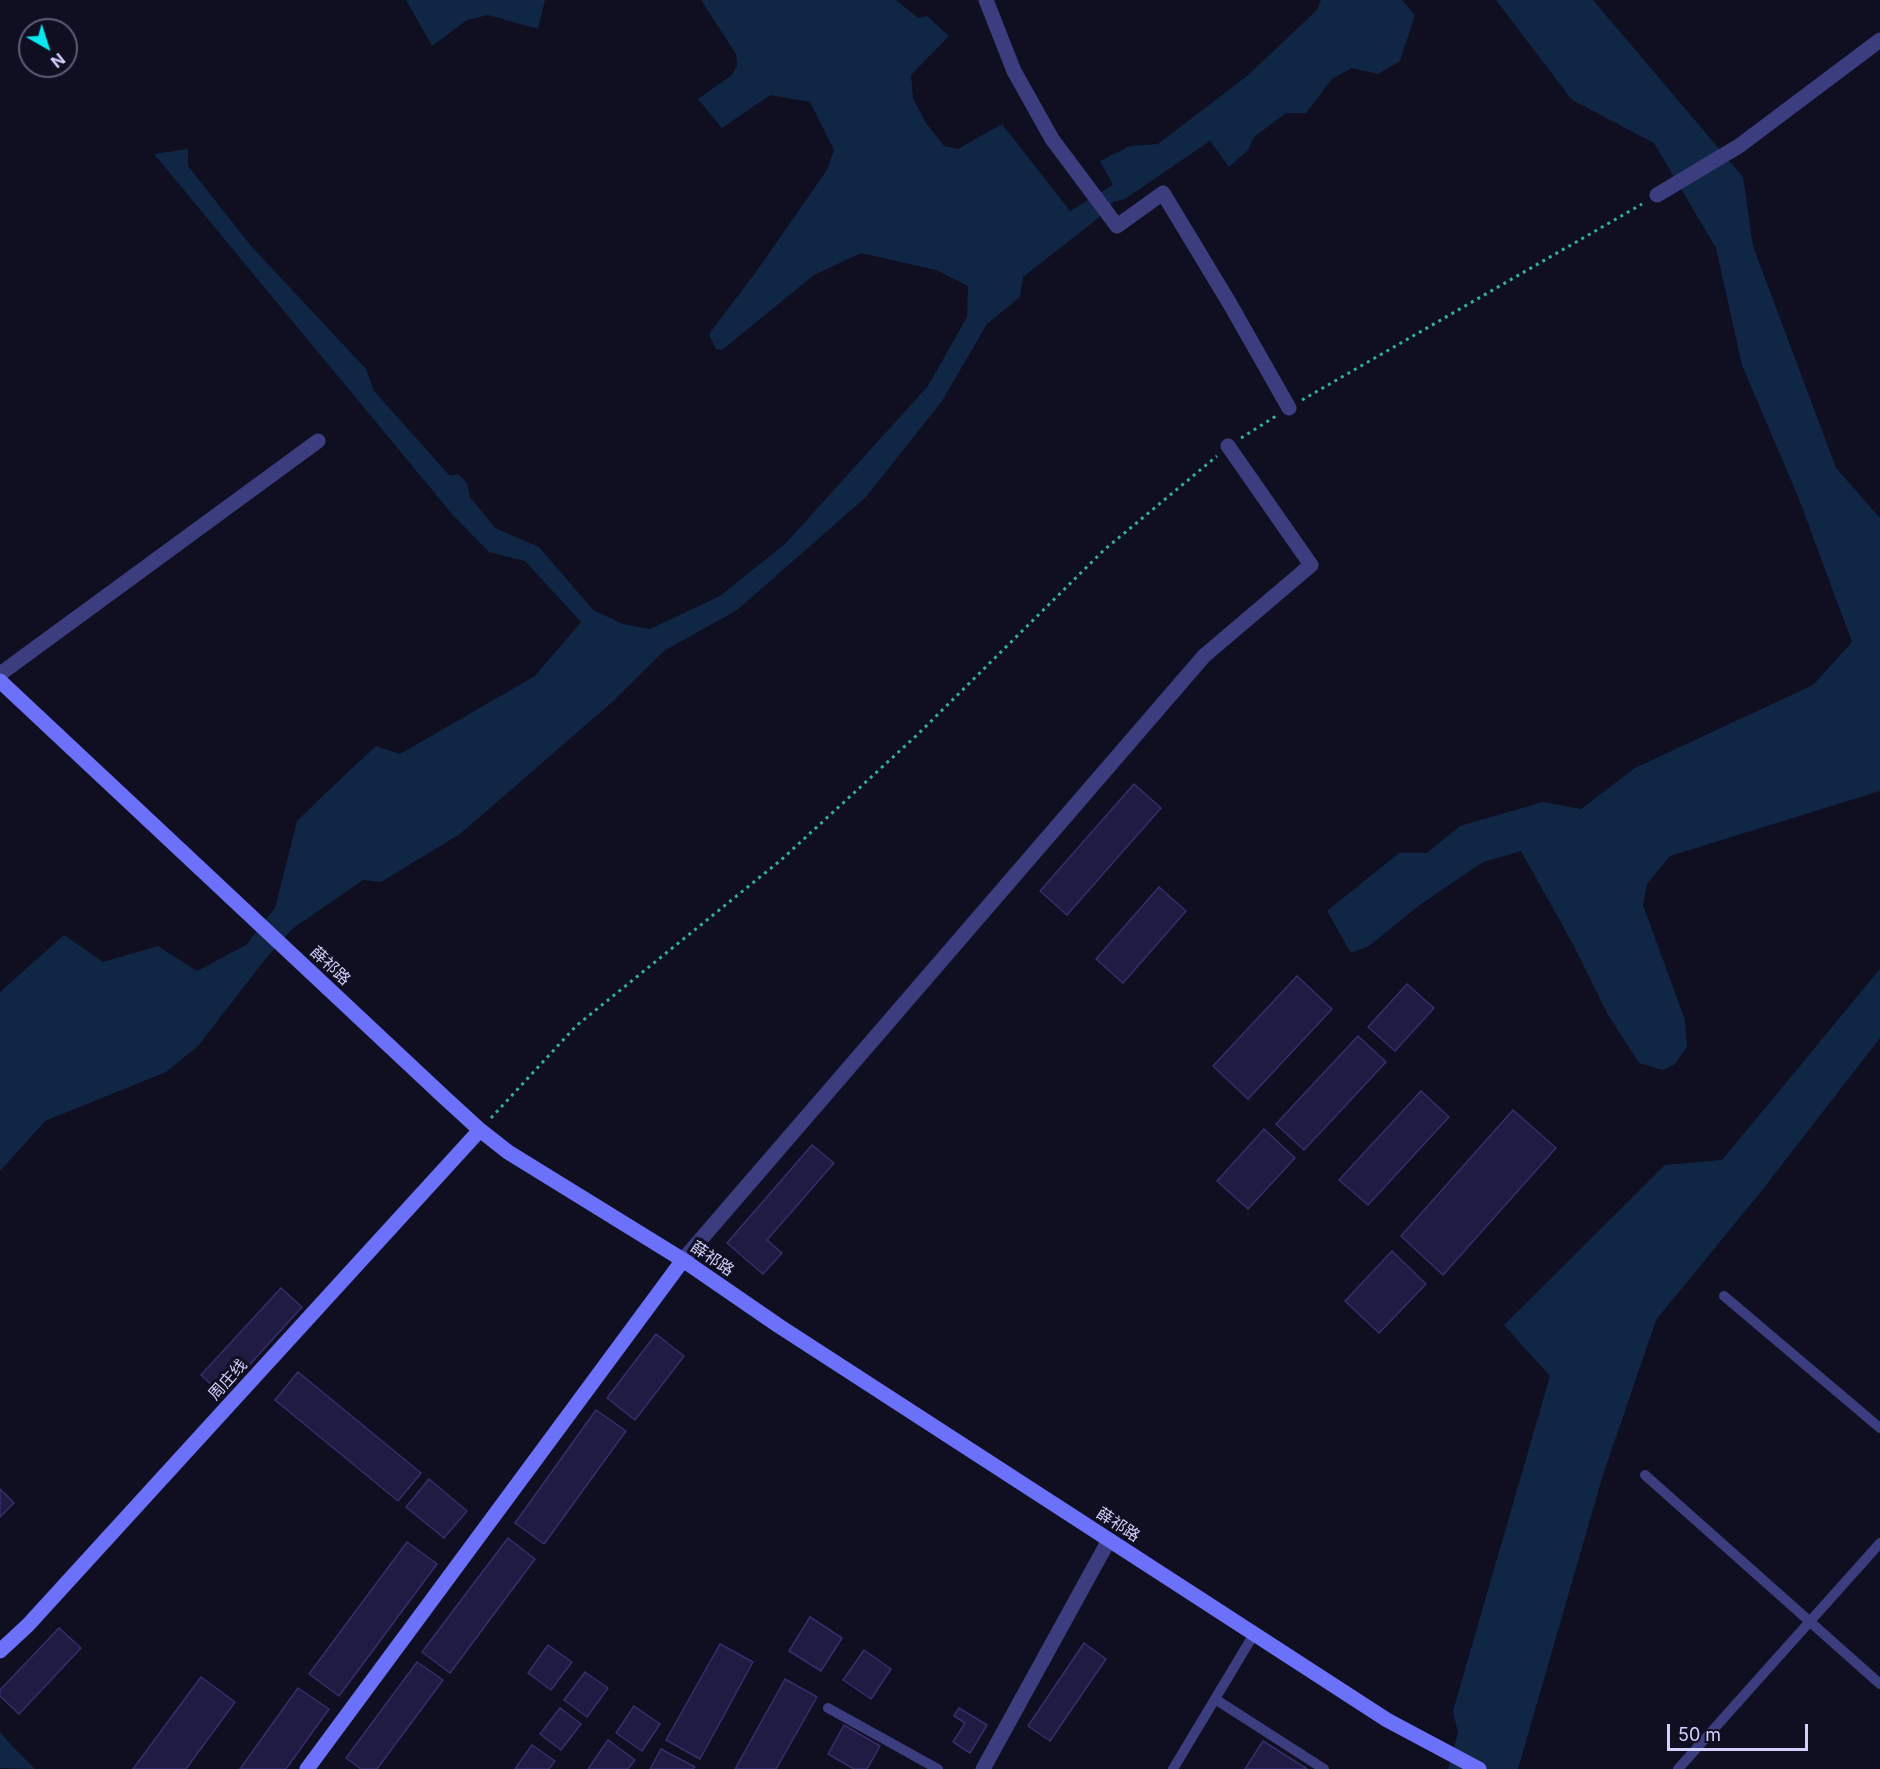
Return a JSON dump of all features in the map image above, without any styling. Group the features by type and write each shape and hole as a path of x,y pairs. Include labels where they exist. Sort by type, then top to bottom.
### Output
{"street":[{"path":"986,0 1014,71 1065,157 1117,226 1162,193 1230,304 1289,408"},
{"path":"1657,195 1739,146 1880,40"},
{"path":"0,674 318,441"},
{"path":"307,1769 683,1260 1204,656 1311,565 1228,447"},
{"name":"薛祁路","path":"0,681 480,1130 508,1152 683,1260 789,1332 1387,1720 1479,1769"},
{"name":"周庄线","path":"0,1651 28,1625 480,1130"},
{"path":"983,1769 1109,1540"}],"lane":[{"path":"1724,1296 1880,1428"},
{"path":"1645,1475 1880,1684"},
{"path":"1678,1769 1880,1543"},
{"path":"1173,1769 1254,1634"},
{"path":"1215,1699 1324,1769"},
{"path":"828,1708 938,1769"}],"path":[{"path":"480,1130 576,1026 781,860 918,735 1104,550 1228,447 1289,408 1657,195"}],"water":[{"path":"406,0 545,0 538,29 488,15 467,20 432,46"},
{"path":"701,0 896,0 918,18 927,16 949,36 911,75 913,98 926,123 944,146 958,149 1002,124 1070,211 1113,185 1100,161 1130,146 1158,144 1247,76 1317,10 1321,0 1402,0 1415,15 1400,61 1378,74 1352,68 1332,79 1306,113 1286,113 1254,137 1248,150 1229,167 1210,141 1125,199 1113,202 1097,219 1023,277 1020,297 987,324 942,401 866,497 737,610 664,651 611,703 460,834 381,882 363,880 292,929 263,962 198,1046 166,1072 45,1121 0,1171 0,992 64,935 103,962 158,946 197,971 246,945 275,908 297,821 330,789 376,746 400,754 535,676 581,622 525,561 489,552 452,514 154,154 188,149 188,166 251,246 366,369 374,391 450,476 458,474 467,483 470,497 495,528 539,547 593,610 623,624 650,629 720,596 785,544 928,386 967,317 968,286 936,270 861,253 814,275 722,350 716,349 709,334 756,272 827,170 834,150 810,102 770,95 722,128 698,99 732,75 737,66 736,54"},
{"path":"1496,0 1593,0 1743,177 1753,246 1836,468 1880,518 1880,791 1670,856 1647,884 1643,905 1685,1020 1687,1047 1675,1064 1663,1070 1639,1063 1607,1013 1574,946 1521,851 1483,862 1421,904 1369,946 1351,953 1327,911 1399,853 1427,853 1460,826 1543,802 1581,809 1635,768 1813,685 1852,642 1799,499 1742,365 1716,248 1654,143 1572,100"},
{"path":"1880,969 1880,1038 1763,1189 1656,1320 1602,1478 1518,1769 1448,1769 1458,1733 1453,1711 1550,1376 1504,1325 1665,1165 1722,1160"},
{"path":"0,1732 11,1745 35,1769 0,1768"}],"building":[{"path":"1134,784 1161,808 1067,915 1040,891"},
{"path":"1159,887 1186,911 1123,983 1096,959"},
{"path":"1297,976 1332,1009 1248,1099 1213,1066"},
{"path":"1407,984 1434,1008 1395,1051 1368,1027"},
{"path":"1358,1036 1386,1062 1304,1150 1276,1124"},
{"path":"1421,1091 1449,1117 1368,1205 1339,1180"},
{"path":"1513,1110 1556,1148 1443,1275 1401,1236"},
{"path":"1264,1129 1295,1158 1248,1209 1217,1181"},
{"path":"812,1145 834,1163 767,1240 782,1253 763,1274 727,1243"},
{"path":"1392,1251 1426,1284 1379,1333 1345,1301"},
{"path":"281,1288 302,1307 222,1395 201,1375"},
{"path":"656,1334 684,1356 635,1420 607,1398"},
{"path":"298,1372 421,1473 398,1501 275,1400"},
{"path":"596,1410 626,1431 544,1544 515,1523"},
{"path":"429,1479 467,1511 444,1538 406,1507"},
{"path":"0,1489 14,1503 0,1517"},
{"path":"508,1538 535,1559 450,1673 422,1652"},
{"path":"407,1542 437,1564 339,1696 309,1674"},
{"path":"810,1617 842,1638 821,1671 789,1651"},
{"path":"59,1628 81,1648 19,1714 0,1696 0,1690"},
{"path":"1084,1643 1106,1659 1050,1741 1028,1726"},
{"path":"720,1644 753,1662 700,1759 666,1740"},
{"path":"548,1645 572,1662 551,1690 528,1673"},
{"path":"864,1650 891,1669 871,1699 843,1680"},
{"path":"417,1662 443,1680 377,1769 361,1769 346,1758"},
{"path":"585,1672 608,1688 587,1717 564,1700"},
{"path":"201,1677 235,1702 186,1769 133,1769"},
{"path":"785,1679 817,1697 776,1769 735,1769"},
{"path":"298,1688 329,1709 286,1769 240,1769"},
{"path":"634,1706 660,1724 642,1751 616,1733"},
{"path":"560,1708 581,1724 561,1750 540,1734"},
{"path":"959,1708 987,1725 970,1753 953,1742 965,1723 954,1716"},
{"path":"844,1725 880,1746 867,1769 854,1769 828,1754"},
{"path":"608,1740 635,1760 628,1769 588,1769"},
{"path":"1263,1741 1307,1769 1245,1769"},
{"path":"532,1745 555,1761 549,1769 515,1769"},
{"path":"661,1749 695,1767 693,1769 650,1769"}]}
